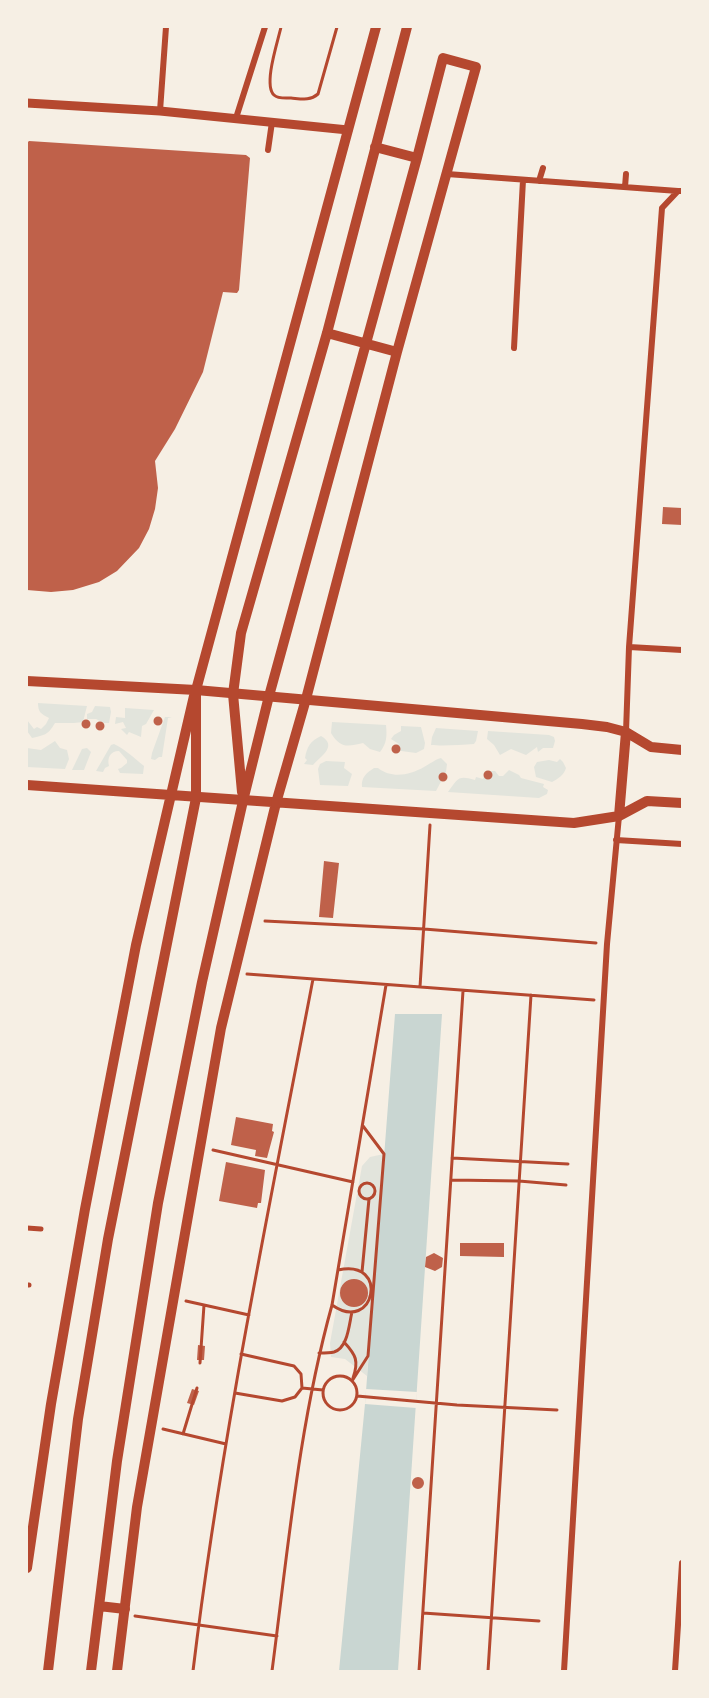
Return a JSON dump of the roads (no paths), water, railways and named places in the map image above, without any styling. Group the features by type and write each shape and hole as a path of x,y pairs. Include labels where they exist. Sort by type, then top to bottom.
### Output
{"main road":[{"path":"27,1568 51,1404 85,1209 136,945 196,690 376,27"},
{"path":"243,801 233,694 241,633 327,333 407,27"},
{"path":"91,1671 117,1461 158,1203 202,982 269,696 443,58 476,67 276,803 221,1028 137,1507 117,1671"},
{"path":"375,147 417,158"},
{"path":"327,333 397,351"},
{"path":"27,681 196,690 582,724 626,732 651,747 682,750"},
{"path":"48,1671 78,1419 106,1250 195,798 196,690"},
{"path":"619,816 626,732"},
{"path":"27,785 574,823 619,816 647,801 682,804"},
{"path":"99,1606 124,1612"}],"street":[{"path":"160,111 166,27"},
{"path":"236,118 265,27"},
{"path":"27,103 160,111 348,130"},
{"path":"268,150 272,122"},
{"path":"539,181 543,168"},
{"path":"447,174 680,191"},
{"path":"625,187 626,174"},
{"path":"514,348 523,180"},
{"path":"626,732 630,647 662,208 680,191"},
{"path":"630,647 682,650"},
{"path":"564,1671 607,944 619,816"},
{"path":"616,840 682,844"},
{"path":"27,1228 40,1229"},
{"path":"675,1671 682,1563"}]}
